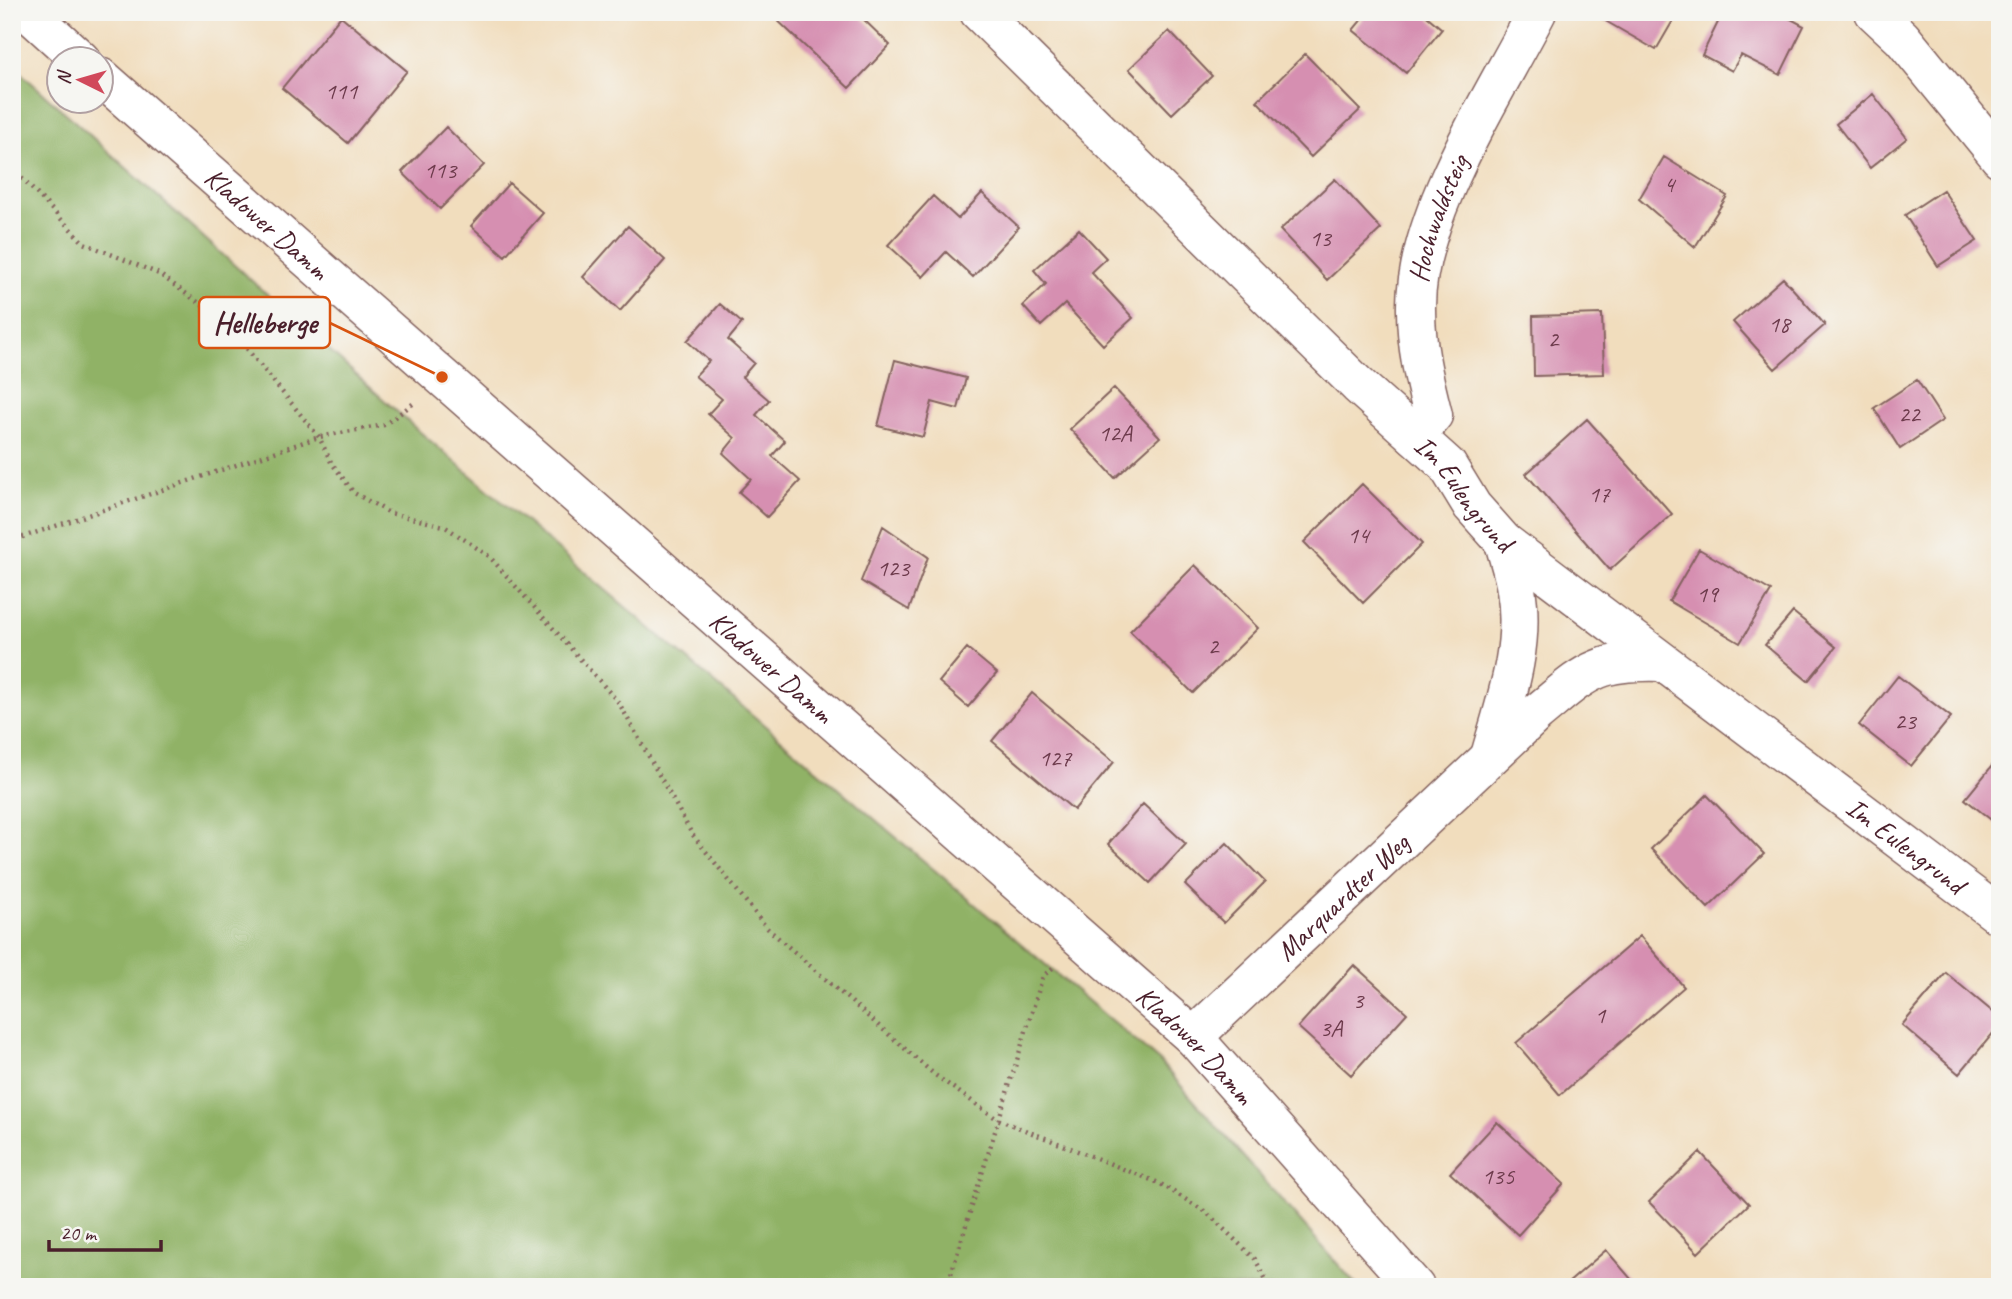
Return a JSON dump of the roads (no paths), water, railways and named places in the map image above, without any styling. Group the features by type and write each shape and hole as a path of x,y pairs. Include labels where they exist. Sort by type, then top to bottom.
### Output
{"street":[{"path":"28,12 66,46"},
{"name":"Im Eulengrund","path":"979,12 1358,385 1447,465 1472,506 1504,542 2000,916"},
{"name":"Hochwaldsteig","path":"1415,436 1433,415 1419,359 1415,309 1420,263 1432,220 1538,12"},
{"path":"1874,12 1902,38 2000,158"},
{"name":"Kladower Damm","path":"116,90 1194,1037 1415,1287"},
{"path":"1490,758 1511,682 1517,637 1517,591 1504,542"},
{"name":"Marquardter Weg","path":"1194,1037 1537,713 1595,668 1620,661 1662,662"}],"place":[{"name":"Helleberge","path":"442,377"}]}
